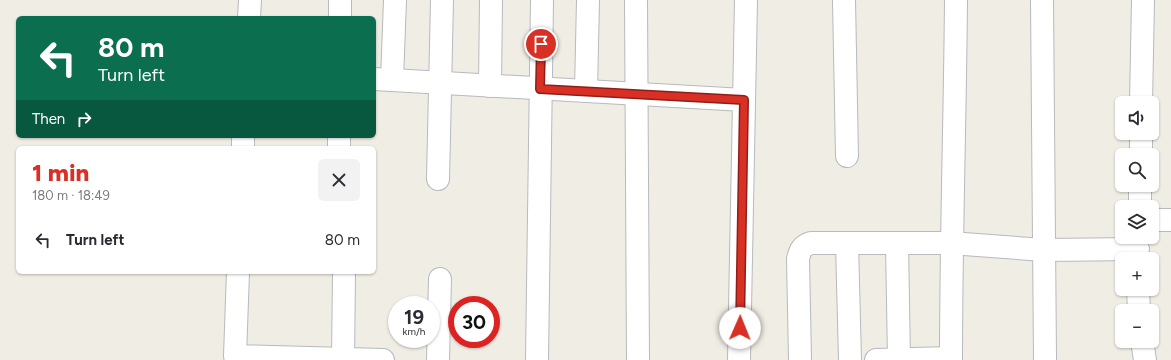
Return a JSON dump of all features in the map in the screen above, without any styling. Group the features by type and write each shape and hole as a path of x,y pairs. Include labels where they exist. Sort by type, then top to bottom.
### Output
{"street":[{"path":"249,16 250,0"},
{"path":"340,0 340,16"},
{"path":"395,0 383,80 744,100"},
{"path":"438,179 442,83 442,0"},
{"path":"490,86 491,0"},
{"path":"536,360 542,0"},
{"path":"586,91 588,0"},
{"path":"636,0 638,360"},
{"path":"739,360 746,0"},
{"path":"844,0 847,156"},
{"path":"876,360 951,359 950,243 953,181 956,0"},
{"path":"1042,0 1045,359"},
{"path":"1142,96 1143,0"},
{"path":"1159,220 1171,220"},
{"path":"800,360 798,259 800,250 804,245 811,243 950,243 1044,250 1138,248"},
{"path":"847,243 850,360"},
{"path":"897,243 899,359"},
{"path":"238,274 235,358 383,360"},
{"path":"343,359 344,274"},
{"path":"438,360 440,279"}],"route":[{"path":"541,44 540,89 744,100 740,328"}]}
